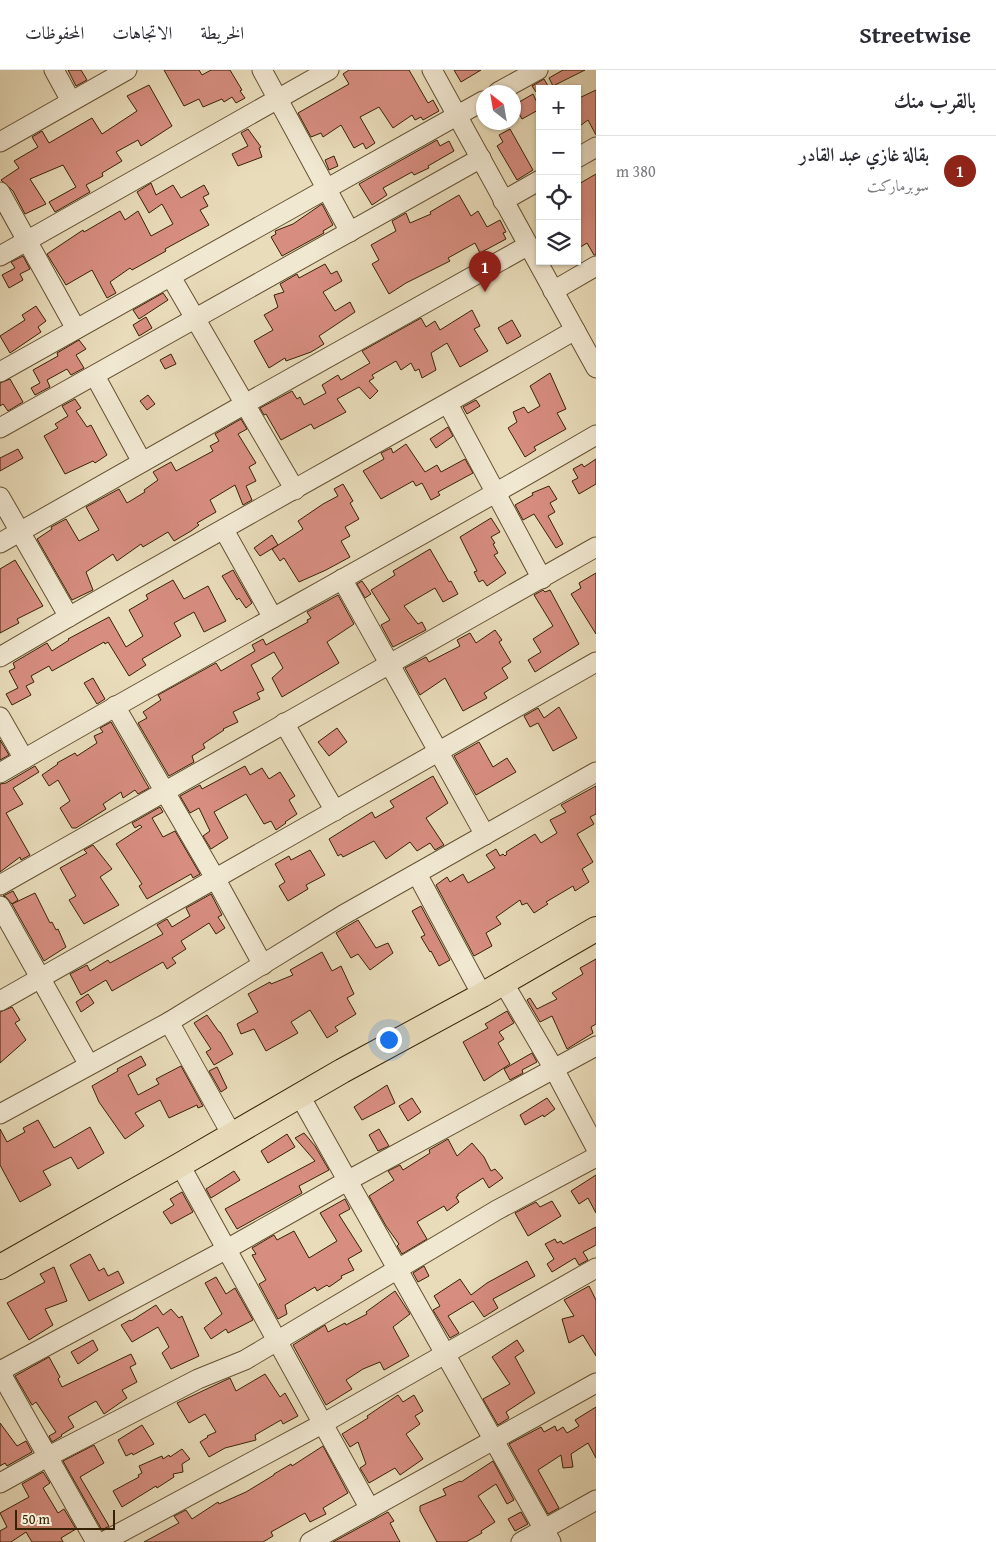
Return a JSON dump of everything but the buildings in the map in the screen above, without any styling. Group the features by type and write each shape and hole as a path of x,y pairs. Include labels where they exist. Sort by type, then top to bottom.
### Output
{"main road":[{"path":"0,1267 384,1047 482,995 596,929"}],"street":[{"path":"54,70 71,101"},
{"path":"0,142 127,70"},
{"path":"262,70 350,232"},
{"path":"0,256 329,70"},
{"path":"433,70 527,246 596,368"},
{"path":"511,85 538,70"},
{"path":"0,372 476,106"},
{"path":"581,156 596,148"},
{"path":"0,428 481,158"},
{"path":"503,201 536,182"},
{"path":"0,192 76,329"},
{"path":"0,543 527,246"},
{"path":"553,290 596,266"},
{"path":"171,277 295,490"},
{"path":"0,657 448,404 575,330"},
{"path":"95,376 142,462"},
{"path":"448,404 542,578"},
{"path":"0,773 115,706 496,494 596,435"},
{"path":"0,497 69,617"},
{"path":"224,530 273,618"},
{"path":"0,885 596,547"},
{"path":"342,579 485,835"},
{"path":"0,1000 596,662"},
{"path":"115,706 215,878 262,965"},
{"path":"0,717 24,759"},
{"path":"284,723 335,811"},
{"path":"0,1114 169,1022 343,915 596,772"},
{"path":"417,874 482,995"},
{"path":"0,906 89,1065"},
{"path":"503,982 554,1069 596,1148"},
{"path":"169,1022 232,1135"},
{"path":"96,1542 0,1371 227,1249 347,1181 596,1046"},
{"path":"300,1096 547,1536"},
{"path":"0,1483 198,1379 245,1360 497,1210 596,1157"},
{"path":"180,1165 370,1509"},
{"path":"103,1542 322,1424 594,1272"},
{"path":"310,1542 596,1383"},
{"path":"521,1542 547,1536 596,1500"}],"place":[{"name":"بقالة غازي عبد القادر","path":"485,292"}]}
